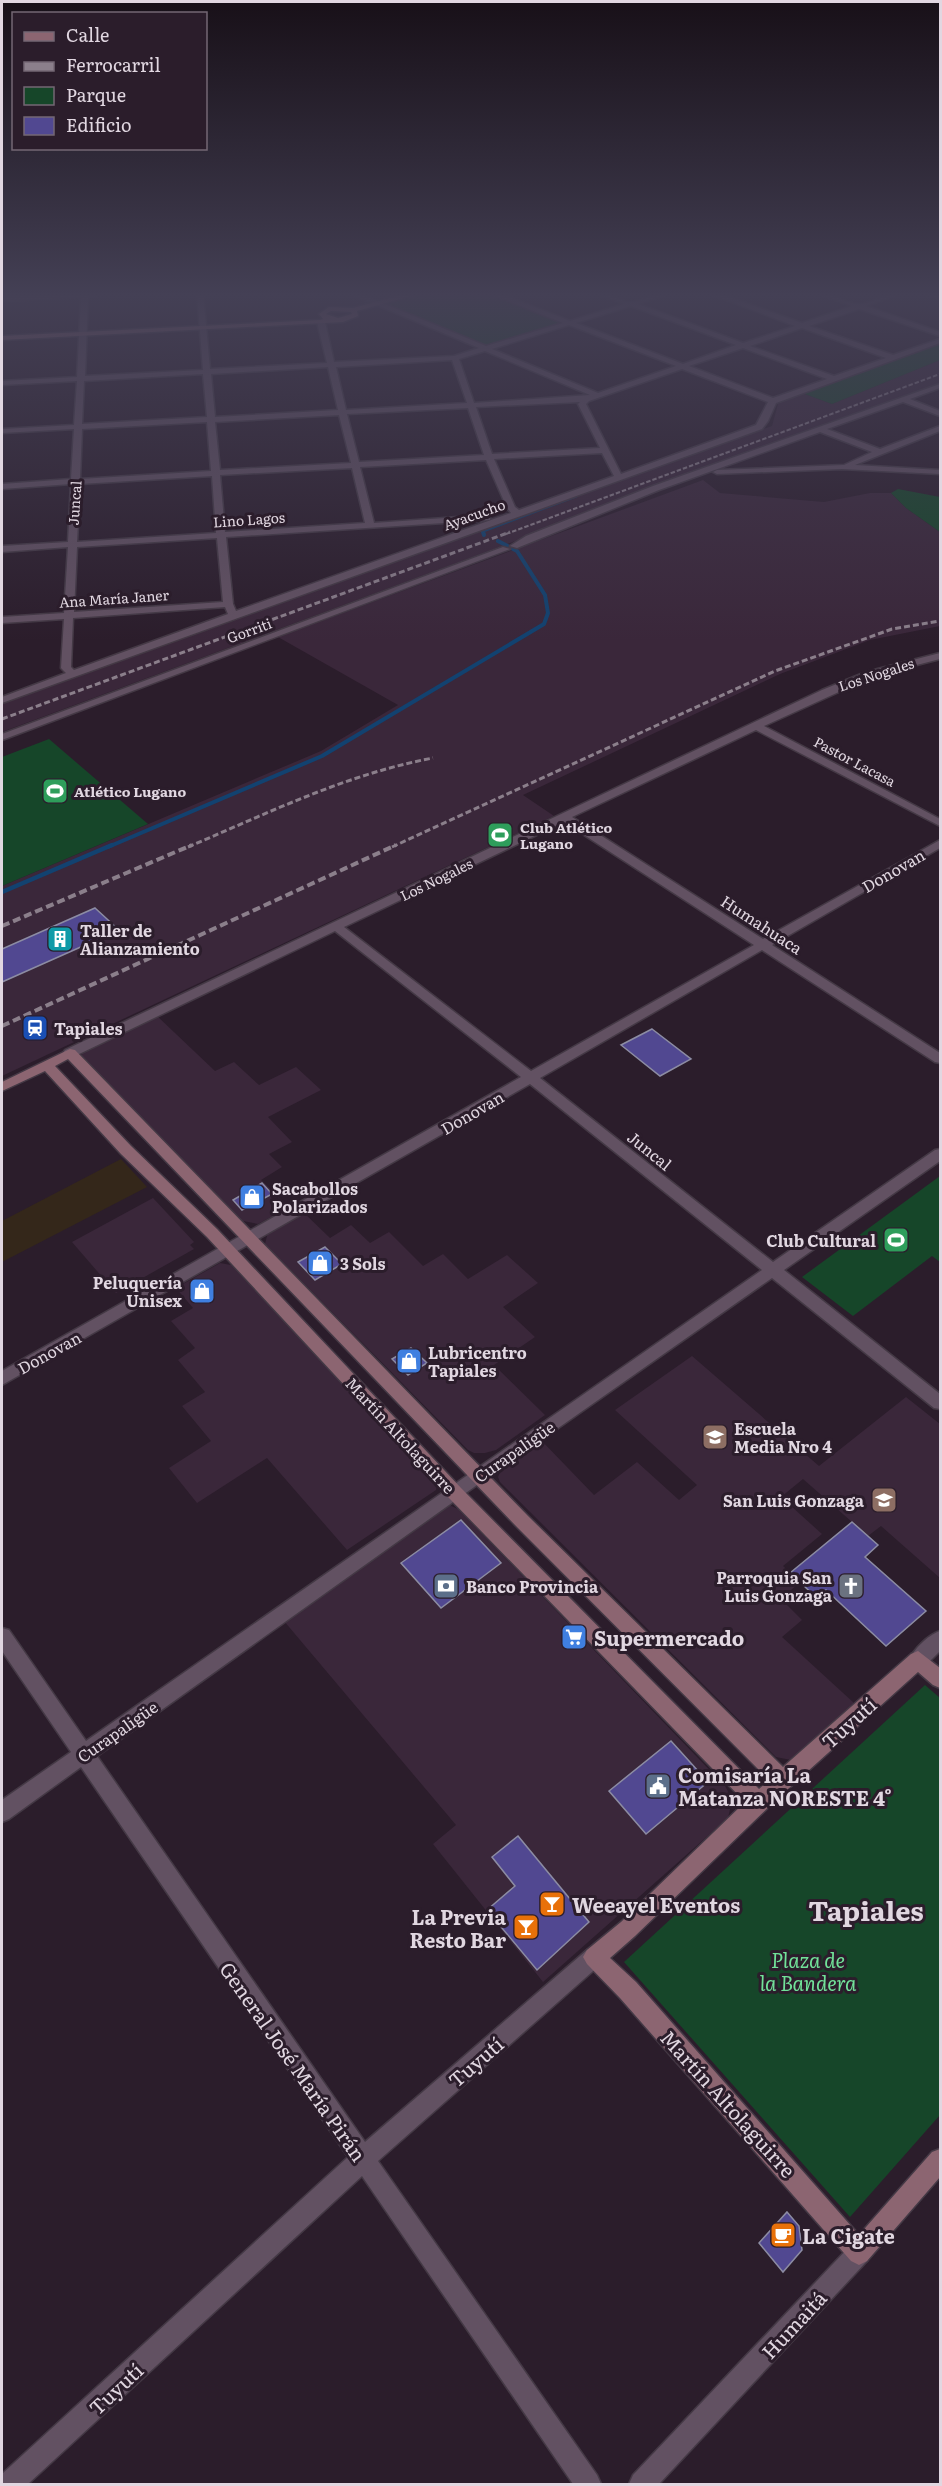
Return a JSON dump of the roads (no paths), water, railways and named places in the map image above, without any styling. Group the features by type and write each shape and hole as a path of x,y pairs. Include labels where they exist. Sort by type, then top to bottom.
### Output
{"street":[{"name":"Juncal","path":"73,674 66,668 79,409"},
{"path":"210,409 228,604 233,615"},
{"path":"342,409 354,466 370,525"},
{"path":"2,432 398,409"},
{"path":"472,409 489,458 511,508 517,513"},
{"path":"584,409 618,476"},
{"name":"Ayacucho","path":"2,700 759,427 764,422 767,409"},
{"name":"Gorriti","path":"2,737 510,547 656,488 880,409"},
{"path":"842,467 940,428"},
{"path":"822,430 879,452"},
{"path":"2,486 604,450"},
{"path":"702,473 842,467 940,472"},
{"name":"Lino Lagos","path":"2,549 499,519"},
{"name":"Ana María Janer","path":"2,620 228,604"},
{"name":"Los Nogales","path":"2,1087 755,725 870,674 940,656"},
{"name":"Pastor Lacasa","path":"755,725 940,823"},
{"name":"Humahuaca","path":"564,818 940,1059"},
{"name":"Donovan","path":"2,1378 229,1251 940,843"},
{"name":"Juncal","path":"337,927 940,1403"},
{"name":"Martín Altolaguirre","path":"70,1053 478,1475 783,1780"},
{"name":"Martín Altolaguirre","path":"46,1064 126,1150 229,1251 455,1493 759,1802"},
{"name":"Curapaligüe","path":"2,1812 478,1475 940,1154"},
{"name":"General José María Pirán","path":"2,1636 82,1755 588,2484"},
{"name":"Tuyutí","path":"10,2484 362,2160 628,1929 759,1802 940,1639"},
{"path":"918,1659 940,1679"},
{"name":"Martín Altolaguirre","path":"594,1957 628,1990 860,2253"},
{"name":"Humaitá","path":"642,2484 860,2253 940,2160"}],"waterway":[{"path":"484,534 483,531 576,496"},
{"path":"108,847 322,756 544,624 548,613 545,595 517,551 498,541"},
{"path":"2,892 112,845"}],"railway":[{"path":"506,534 845,409"},
{"path":"2,719 510,532"},
{"path":"392,847 775,671 892,629 940,621"},
{"path":"188,847 339,784 433,758"},
{"path":"2,926 192,845"},
{"path":"2,1026 396,845"}],"place":[{"name":"Atlético Lugano","path":"55,791"},
{"name":"Club Atlético Lugano","path":"500,835"},
{"name":"Taller de Alianzamiento","path":"60,939"},
{"name":"Tapiales","path":"35,1028"},
{"name":"Sacabollos Polarizados","path":"252,1197"},
{"name":"Club Cultural","path":"896,1240"},
{"name":"3 Sols","path":"320,1263"},
{"name":"Peluquería Unisex","path":"202,1291"},
{"name":"Lubricentro Tapiales","path":"409,1361"},
{"name":"Escuela Media Nro 4","path":"715,1437"},
{"name":"San Luis Gonzaga","path":"884,1500"},
{"name":"Banco Provincia","path":"446,1586"},
{"name":"Parroquia San Luis Gonzaga","path":"851,1586"},
{"name":"Supermercado","path":"574,1637"},
{"name":"Comisaría La Matanza NORESTE 4°","path":"658,1786"},
{"name":"Weeayel Eventos","path":"552,1904"},
{"name":"La Previa Resto Bar","path":"526,1927"},
{"name":"La Cigate","path":"783,2235"}],"district":[{"name":"Tapiales","path":"866,1909"}],"park label":[{"name":"Plaza de la Bandera","path":"808,1970"}]}
